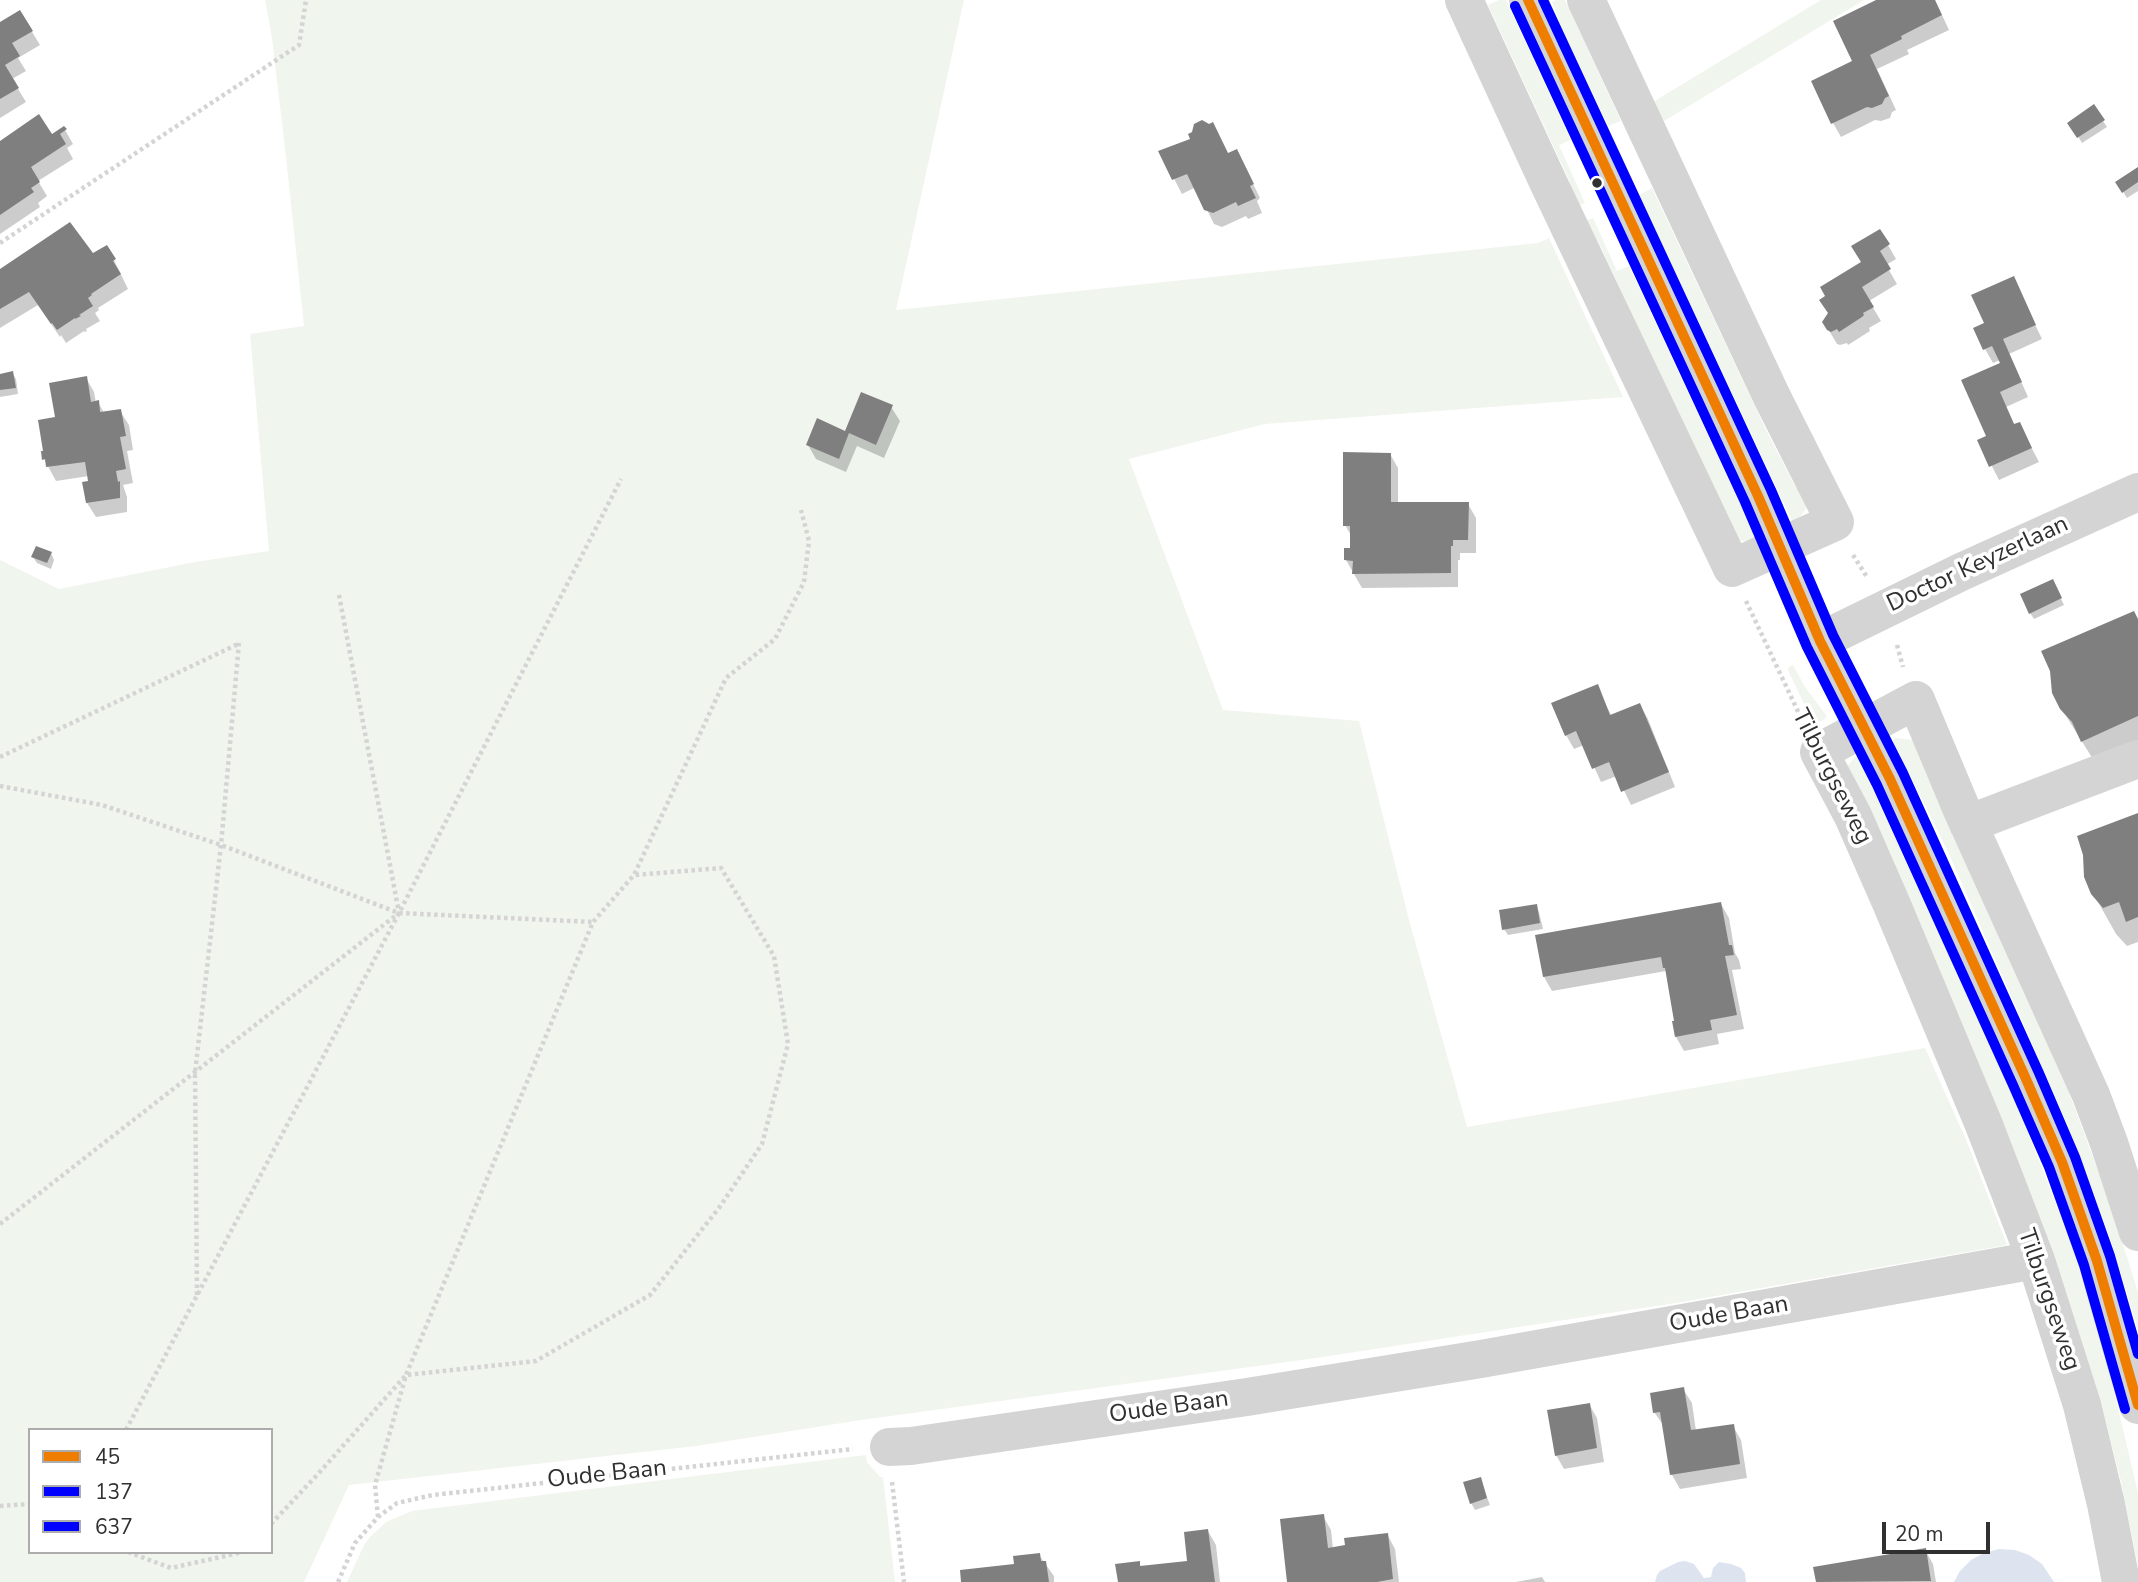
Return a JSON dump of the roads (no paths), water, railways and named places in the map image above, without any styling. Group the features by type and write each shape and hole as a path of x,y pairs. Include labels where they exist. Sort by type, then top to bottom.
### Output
{"street":[{"path":"1464,0 1732,568 1835,522 1770,395 1586,0"},
{"name":"Tilburgseweg","path":"1528,0 1780,546 1820,641 1890,779 2062,1162 2097,1261 2138,1405"},
{"name":"Doctor Keyzerlaan","path":"1820,641 1936,583 2138,492"},
{"path":"1864,726 1916,700 1968,824 2091,1095 2138,1232"},
{"name":"Tilburgseweg","path":"1864,726 1819,752 1853,816 1892,905 1984,1125 2036,1259 2082,1405 2106,1504 2121,1582"},
{"path":"1968,824 2138,759"},
{"name":"Oude Baan","path":"889,1447 1247,1397 1481,1359 2036,1259"}]}
